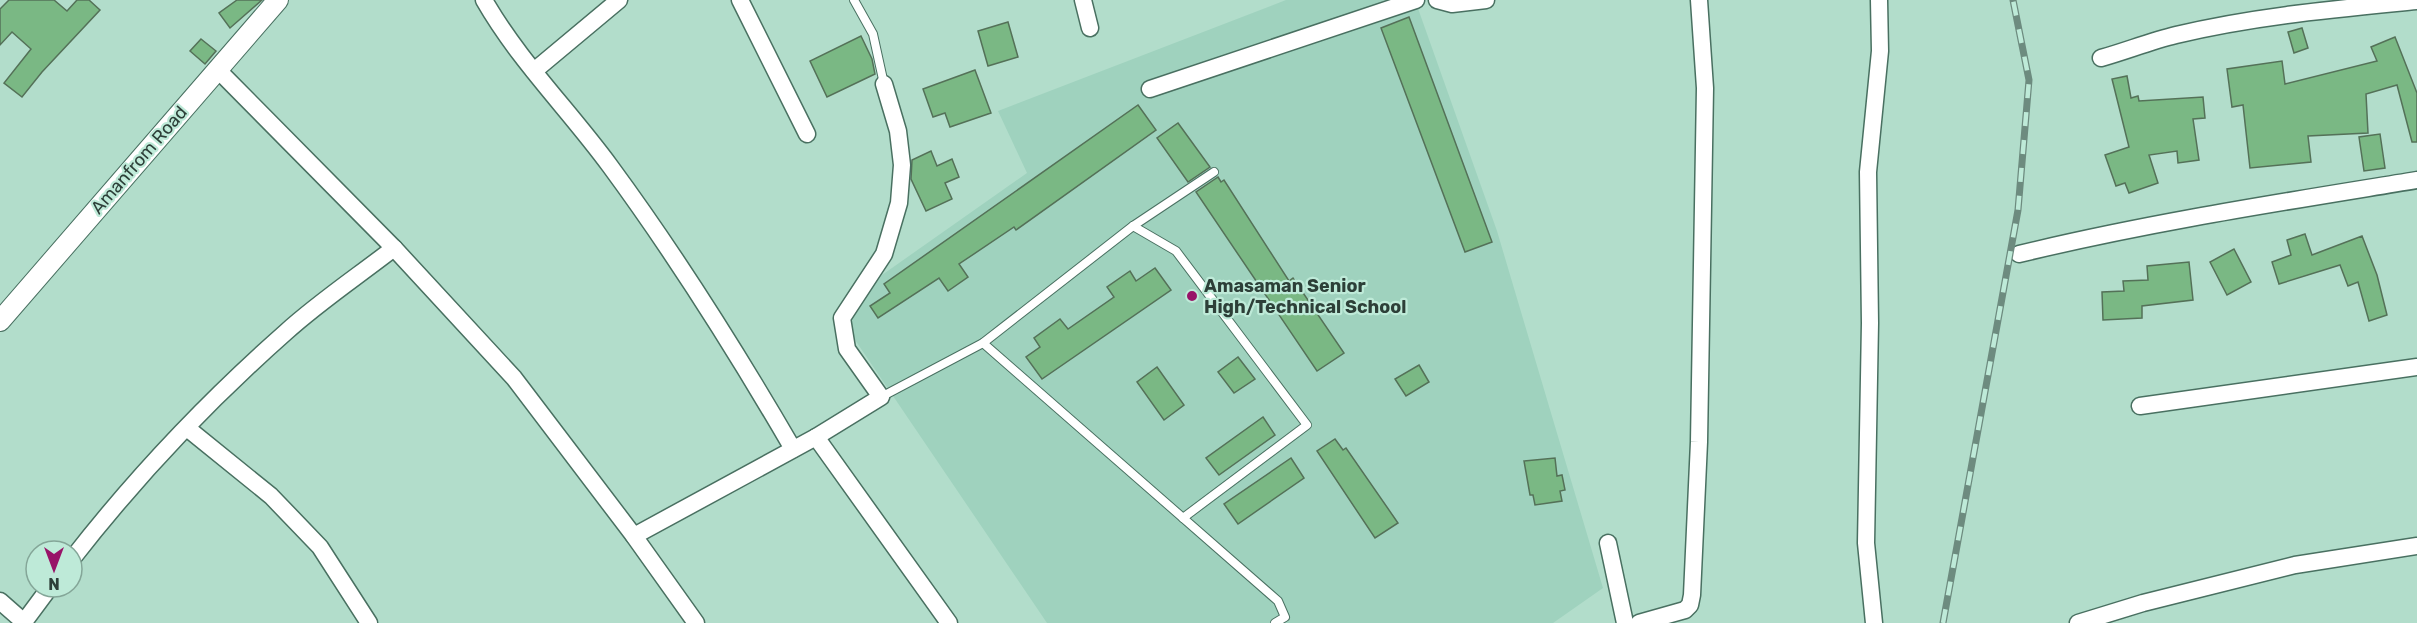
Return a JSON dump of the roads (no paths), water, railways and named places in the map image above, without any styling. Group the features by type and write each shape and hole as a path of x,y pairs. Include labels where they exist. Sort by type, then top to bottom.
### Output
{"street":[{"name":"Amanfrom Road","path":"0,321 278,0"},
{"path":"484,0 499,26 608,163 673,251 793,449"},
{"path":"534,71 619,0"},
{"path":"740,0 807,134"},
{"path":"1083,0 1090,28"},
{"path":"1150,89 1416,0"},
{"path":"1437,0 1452,4 1486,0"},
{"path":"1639,623 1685,610 1690,605 1692,595 1699,442 1705,88 1699,0"},
{"path":"1874,623 1866,543 1870,323 1868,172 1880,51 1879,0"},
{"path":"2101,58 2174,36 2218,26 2326,10 2417,1"},
{"path":"218,69 394,248 514,378 634,536 696,623"},
{"path":"634,536 816,437 881,397 847,349 842,318 884,254 899,203 903,165 898,131 884,84"},
{"path":"2019,254 2108,232 2235,208 2417,180"},
{"path":"84,545 125,495 187,428 287,331 394,248"},
{"path":"2140,406 2417,367"},
{"path":"187,428 271,496 320,548 369,623"},
{"path":"816,437 949,623"},
{"path":"1608,543 1624,623"},
{"path":"2078,623 2143,603 2295,566 2417,546"},
{"path":"0,601 24,622 41,599"}],"lane":[{"path":"854,0 873,34 884,84"},
{"path":"881,397 983,343 1133,225 1214,172"},
{"path":"1133,225 1176,251 1307,425 1183,518"},
{"path":"983,343 1278,601 1285,617 1275,623"}],"railway":[{"path":"1943,623 2018,210 2029,80 2013,0"}],"place":[{"name":"Amasaman Senior High/Technical School","path":"1192,296"}]}
